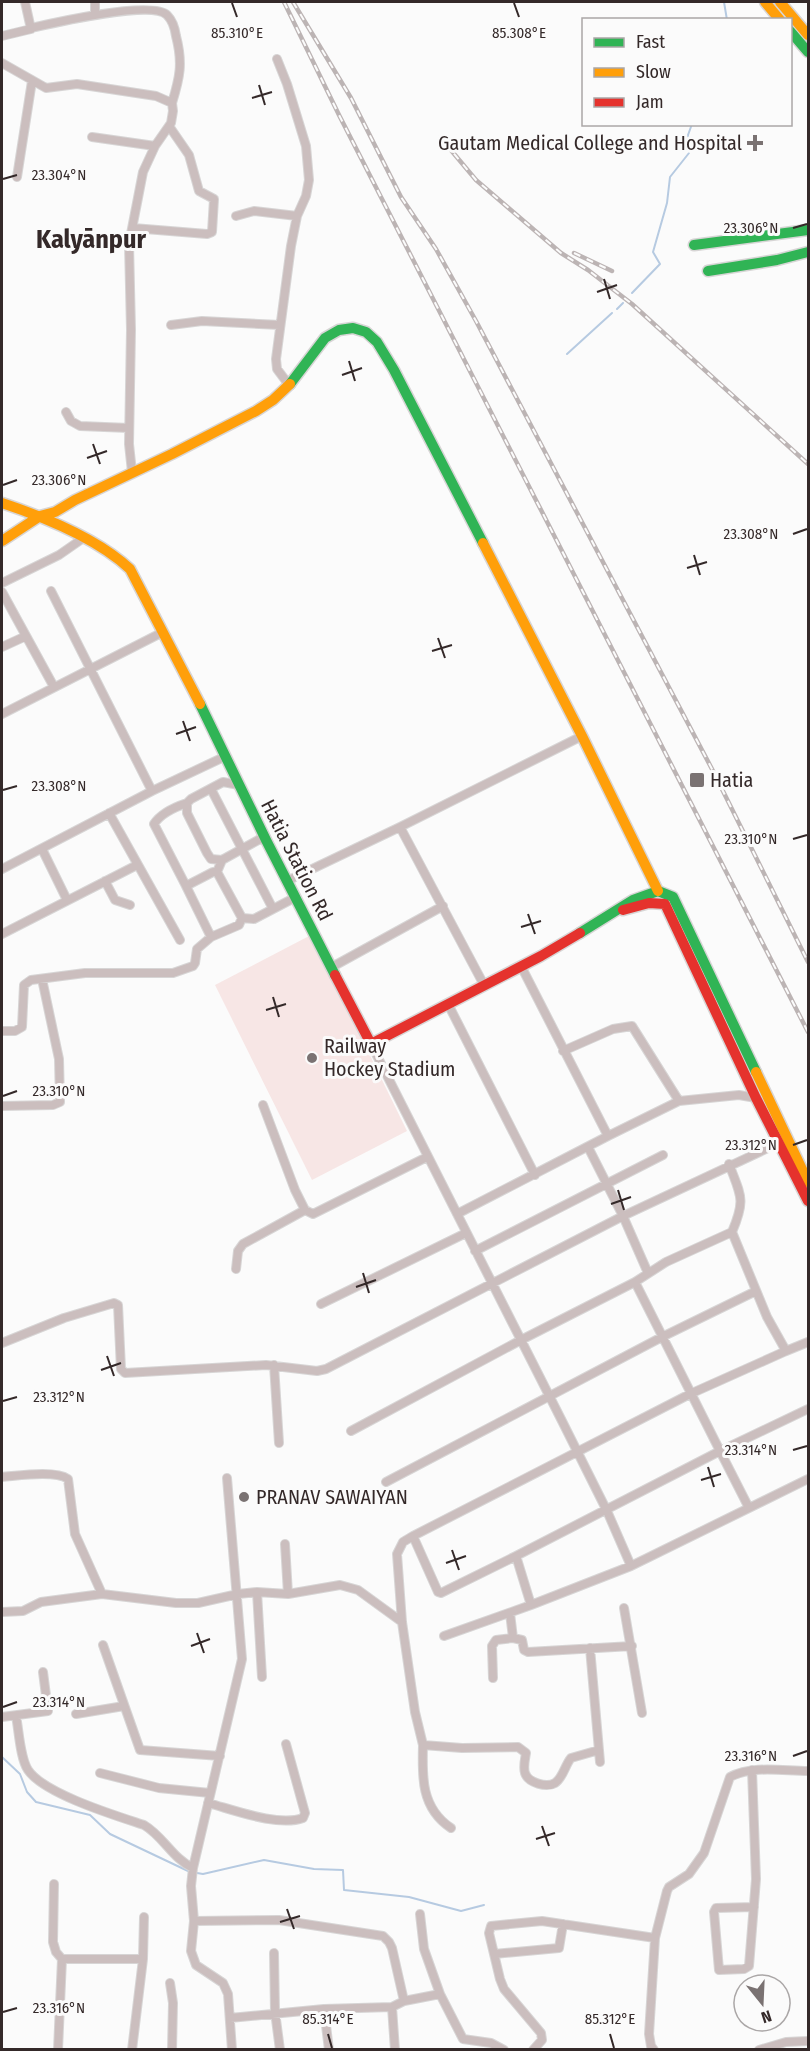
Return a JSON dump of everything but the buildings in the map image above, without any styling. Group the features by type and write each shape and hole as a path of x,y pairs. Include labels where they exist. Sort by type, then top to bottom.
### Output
{"street":[{"path":"26,2 31,28"},
{"path":"95,2 95,15"},
{"path":"765,2 778,18"},
{"path":"780,2 808,35"},
{"path":"2,36 95,15 152,10 168,15 174,28 181,57 181,71 172,103 173,111 168,126 155,146 143,172 129,244 132,330 129,428 132,472"},
{"path":"792,34 808,52"},
{"path":"277,59 287,84 309,162 309,180 306,196 297,216 276,359 278,369 290,385"},
{"path":"2,63 46,88 78,84 156,96 172,103"},
{"path":"16,177 32,81"},
{"path":"133,228 207,234 212,232 214,199 199,191 186,148 168,126"},
{"path":"92,137 155,146"},
{"path":"236,216 254,211 297,216"},
{"path":"694,245 808,230"},
{"path":"708,271 777,260 808,252"},
{"path":"171,325 202,321 280,325"},
{"path":"2,541 40,516 55,512 256,411 290,385 326,338 339,330 353,328 366,332 377,342 582,736 658,891"},
{"path":"66,412 70,421 80,426 129,428"},
{"name":"Hatia Station Rd","path":"2,503 40,516 115,555 130,569 371,1044"},
{"path":"2,583 59,555 82,539"},
{"path":"51,591 152,791"},
{"path":"2,592 54,687"},
{"path":"2,714 163,632"},
{"path":"2,647 26,636"},
{"path":"287,880 400,827 582,736"},
{"path":"2,869 152,791 226,756"},
{"path":"211,937 154,824 168,811 223,782 239,785"},
{"path":"211,789 273,909"},
{"path":"187,803 188,813 211,859 222,860 260,839 266,840"},
{"path":"109,813 180,940"},
{"path":"400,827 484,985"},
{"path":"42,849 68,900"},
{"path":"186,886 217,872 222,860"},
{"path":"2,934 137,865"},
{"path":"217,872 242,918"},
{"path":"105,881 115,900 130,905"},
{"path":"631,1566 607,1511 371,1044 521,966 620,910 624,905 658,891 673,897 808,1201"},
{"path":"242,918 254,919 296,897"},
{"path":"620,910 627,911 648,902 658,901 665,904 756,1098 808,1182"},
{"path":"332,967 443,906"},
{"path":"2,1031 15,1031 22,1027 24,985 31,980 107,972 172,973 193,966 199,945 239,925 242,918"},
{"path":"521,966 608,1136"},
{"path":"2,1106 53,1105 60,1102 60,1067 42,979"},
{"path":"448,1004 535,1175"},
{"path":"563,1051 613,1029 632,1026 679,1101"},
{"path":"457,1214 679,1101 739,1095 756,1098"},
{"path":"263,1105 285,1165 305,1210 313,1215 427,1157"},
{"path":"2,1343 64,1318 114,1303 118,1305 121,1369 125,1373 274,1365 317,1371 326,1370 623,1216 729,1164 783,1141"},
{"path":"588,1148 623,1216 648,1274"},
{"path":"475,1251 663,1155"},
{"path":"729,1164 740,1192 742,1204 732,1232 767,1317 786,1351"},
{"path":"236,1269 238,1251 243,1244 305,1210"},
{"path":"351,1431 635,1282 666,1262 732,1232"},
{"path":"321,1304 466,1233"},
{"path":"635,1282 749,1508"},
{"path":"386,1482 662,1337 756,1291"},
{"path":"451,1828 436,1815 423,1786 423,1745 415,1712 402,1622 397,1554 403,1542 690,1394 808,1342"},
{"path":"274,1365 279,1443"},
{"path":"413,1536 438,1592 441,1593 607,1511 720,1451 808,1409"},
{"path":"2,1477 45,1475 63,1476 68,1479 75,1534 102,1594"},
{"path":"227,1478 242,1665 193,1868 191,1886 194,1921 191,1951 196,1965 223,1983 228,1994 232,2049"},
{"path":"444,1636 631,1566 808,1479"},
{"path":"285,1544 288,1594"},
{"path":"516,1556 531,1605"},
{"path":"2,1612 23,1611 41,1602 102,1594 198,1603 238,1594 257,1592 288,1594 340,1584 358,1590 402,1622"},
{"path":"257,1592 262,1677"},
{"path":"624,1608 642,1713"},
{"path":"510,1613 513,1638"},
{"path":"493,1677 492,1643 496,1640 513,1638 522,1640 524,1650 528,1652 632,1646"},
{"path":"103,1644 140,1750 220,1756"},
{"path":"590,1648 600,1762"},
{"path":"2,1718 48,1711 43,1672"},
{"path":"76,1714 124,1706"},
{"path":"16,1716 25,1762 33,1776 67,1797 144,1825 154,1832 183,1862 193,1868"},
{"path":"208,1803 267,1818 296,1820 303,1818 305,1813 286,1744"},
{"path":"423,1745 462,1748 518,1747 526,1753 524,1771 527,1777 545,1784 552,1784 559,1780 571,1758 599,1750"},
{"path":"654,2049 651,2046 649,2034 655,1938 667,1891 674,1883 690,1874 704,1853 730,1777 739,1772 752,1770 808,1771"},
{"path":"752,1770 756,1858 754,1906 749,1966 744,1969 719,1970 714,1912 716,1908 754,1906"},
{"path":"100,1773 159,1788 210,1793"},
{"path":"54,1884 53,1941 56,1952 62,1959 58,2049"},
{"path":"420,1914 424,1949 440,1994 463,2039 461,2049"},
{"path":"132,2049 143,1959 144,1917"},
{"path":"194,1921 286,1920 383,1936 392,1948 404,2001"},
{"path":"533,2049 542,2040 541,2033 504,1989 489,1933 491,1926 534,1920 655,1938"},
{"path":"494,1954 560,1948 563,1924"},
{"path":"273,1953 275,2012 280,2049"},
{"path":"62,1959 143,1959"},
{"path":"170,1983 173,2003 172,2049"},
{"path":"230,2018 275,2012 392,2007 404,2001 440,1994"},
{"path":"392,2007 395,2049"},
{"path":"324,2009 329,2049"},
{"path":"463,2039 491,2043 504,2049"},
{"path":"759,2049 786,2042 808,2041"}],"shaded area":[{"name":"Railway Hockey Stadium","path":"311,935 407,1131 312,1180 215,985"}],"waterway":[{"path":"724,2 727,18"},
{"path":"632,293 660,264 653,252 667,203 670,177 689,153 688,135 691,126"},
{"path":"617,309 623,303"},
{"path":"567,354 612,313"},
{"path":"2,1757 20,1774 27,1792 36,1802 90,1815 110,1834 188,1871"},
{"path":"197,1873 203,1874 264,1860 314,1869 343,1870 344,1890 409,1897 461,1911 484,1905"}],"railway":[{"path":"284,2 339,115 808,1032"},
{"path":"293,2 351,98 401,197 436,249 476,321 713,771 808,962"},
{"path":"445,143 476,180 561,253 588,270 632,304 808,464"},
{"path":"574,253 612,271"}],"traffic: fast":[{"path":"792,33 808,52"},
{"path":"694,245 808,230"},
{"path":"708,271 777,260 808,252"},
{"path":"290,384 325,338 339,330 353,328 366,332 377,342 394,370 483,543"},
{"path":"200,704 335,975"},
{"path":"580,933 633,900 658,891 673,897 756,1072"}],"traffic: slow":[{"path":"765,2 778,18"},
{"path":"780,2 808,35"},
{"path":"2,541 40,516 55,512 256,411 273,400 290,384"},
{"path":"2,503 53,522 87,539 130,569 200,704"},
{"path":"483,543 658,891"},
{"path":"756,1072 808,1182"}],"traffic: jam":[{"path":"623,910 649,903 665,904 756,1098 808,1201"},
{"path":"335,975 371,1044 541,956 580,933"}],"place":[{"name":"Gautam Medical College and Hospital","path":"755,143"},
{"name":"Hatia","path":"697,780"},
{"name":"Railway Hockey Stadium","path":"312,1058"},
{"name":"PRANAV SAWAIYAN","path":"244,1497"}],"district":[{"name":"Kalyānpur","path":"91,239"}]}
